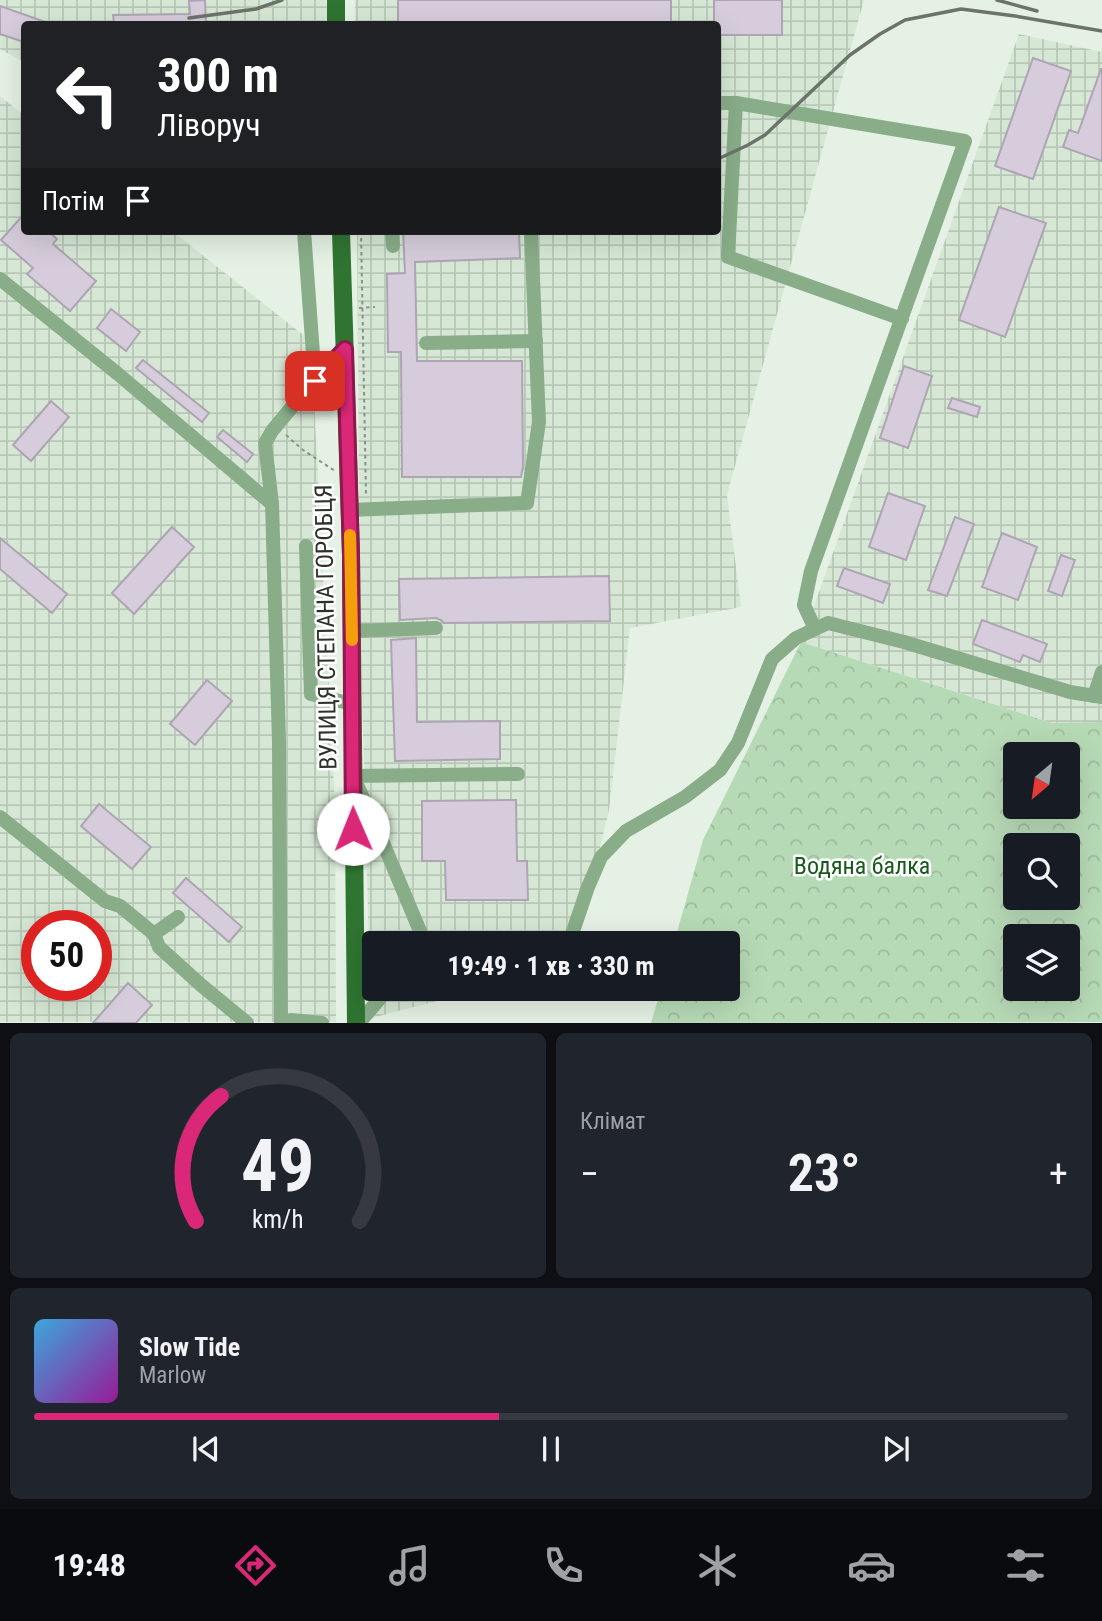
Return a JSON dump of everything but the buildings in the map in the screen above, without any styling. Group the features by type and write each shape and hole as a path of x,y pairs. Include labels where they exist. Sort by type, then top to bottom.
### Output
{"main road":[{"path":"336,0 336,21"},
{"name":"ВУЛИЦЯ СТЕПАНА ГОРОБЦЯ","path":"341,235 345,349 358,509 352,631 357,1023"}],"lane":[{"path":"721,103 736,103 965,141 811,571 804,605 815,629"},
{"path":"736,103 728,257 902,319"},
{"path":"304,235 315,381"},
{"path":"358,509 527,503 539,422 531,235"},
{"path":"0,279 272,504"},
{"path":"426,343 536,341"},
{"path":"322,1023 290,1020 284,1023 272,504 265,443 278,424 345,349"},
{"path":"306,546 311,694 352,704"},
{"path":"573,931 601,858 626,831 685,796 720,770 738,743 772,659 796,638 828,623 904,642 1070,692 1098,696 1102,672"},
{"path":"352,631 436,628"},
{"path":"420,931 353,776 518,774"},
{"path":"0,817 105,901 120,906 154,934 159,947 247,1023"},
{"path":"154,934 178,917"},
{"path":"357,1023 377,1001"}],"path":[{"path":"358,509 363,307 361,235"},
{"path":"344,309 375,307"},
{"path":"278,424 289,439 339,474"}],"shaded area":[{"path":"0,0 326,0 326,21 21,21 21,60 0,49"},
{"path":"355,0 864,0 727,495 741,607 630,628 609,810 580,931 369,931 360,624 357,235 721,235 721,21 355,21"},
{"path":"1019,34 1102,52 1102,722 1052,723 801,642"},
{"path":"0,96 21,113 21,235 177,235 311,341 335,805 336,1022 0,1022"},
{"path":"371,1001 437,1001 371,1018"}],"green space":[{"name":"Водяна балка","path":"801,642 1052,723 1102,722 1102,1022 651,1023 657,1001 740,1001 740,931 677,931 703,840"}],"railway":[{"path":"189,18 256,9 282,0"},
{"path":"997,0 1037,11"},
{"path":"721,158 765,135 850,55 905,20 961,9 1102,31"}],"slow traffic":[{"path":"350,535 352,640"}],"route":[{"path":"315,381 345,349 351,555 353,829"}]}
